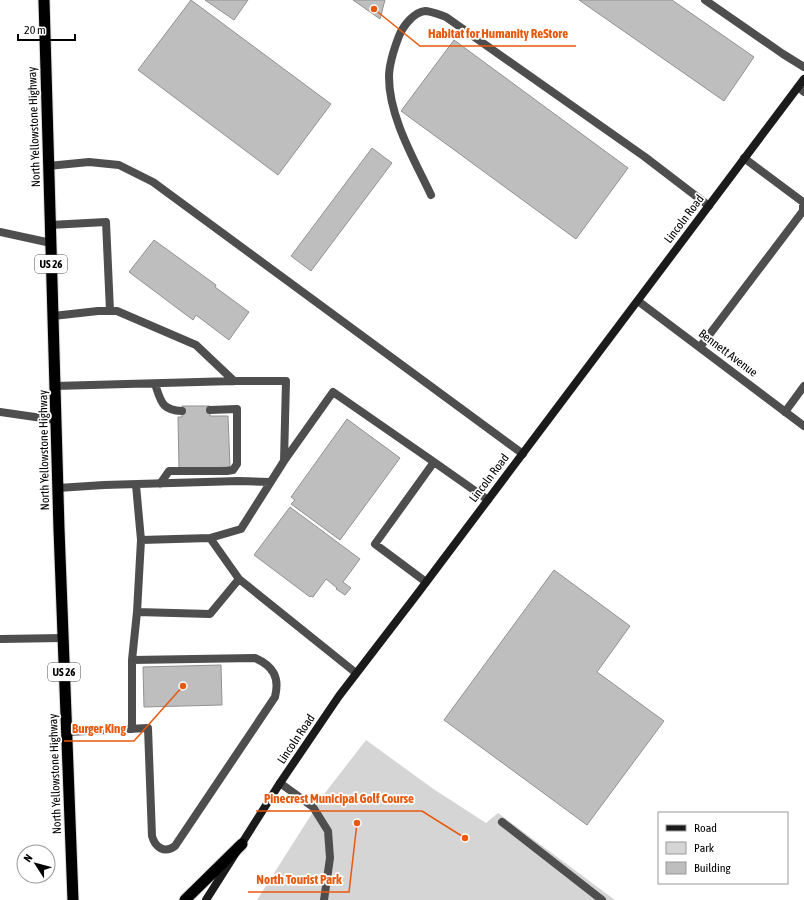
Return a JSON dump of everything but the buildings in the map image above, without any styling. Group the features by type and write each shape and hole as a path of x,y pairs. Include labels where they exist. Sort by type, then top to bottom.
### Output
{"highway":[{"name":"North Yellowstone Highway","path":"44,0 50,243 63,638 75,898"},
{"path":"185,900 242,844"}],"main road":[{"name":"Lincoln Road","path":"206,900 280,784 339,696 523,454 744,158 801,90 804,79"}],"street":[{"path":"705,0 804,67"},
{"path":"431,195 394,116 390,98 388,76 393,51 401,31 411,18 425,11 446,17 644,157 709,206"},
{"path":"700,346 802,211 803,202 744,158"},
{"path":"48,166 89,162 119,165 153,182 523,454"},
{"path":"50,225 106,222 110,311"},
{"path":"0,232 50,243"},
{"name":"Bennett Avenue","path":"638,301 700,346 804,426"},
{"path":"53,316 98,311 117,311 196,345 234,381"},
{"path":"55,386 286,381 284,461"},
{"path":"154,384 162,403 172,411 182,411"},
{"path":"785,412 804,386"},
{"path":"140,540 210,538 241,529 284,461 334,392 488,500"},
{"path":"160,484 169,471 233,470 237,464 237,409 210,410"},
{"path":"0,412 56,420"},
{"path":"426,582 375,544 434,462"},
{"path":"58,488 239,481 270,482"},
{"path":"132,729 132,660 137,612 140,540 136,485"},
{"path":"210,538 239,580 356,673"},
{"path":"137,612 210,614 239,580"},
{"path":"0,639 63,638"},
{"path":"67,732 148,728 152,836 154,844 160,848 166,850 175,846 275,697 277,680 272,670 265,662 255,658 132,660"},
{"path":"280,784 313,807 328,831 330,858 324,900"},
{"path":"502,822 602,900"}],"green space":[{"path":"366,740 432,788 486,823 498,813 615,900 257,900 325,793"}],"place":[{"name":"Habitat for Humanity ReStore","path":"374,9"},
{"name":"Burger King","path":"183,686"},
{"name":"North Tourist Park","path":"357,823"},
{"name":"Pinecrest Municipal Golf Course","path":"465,838"}]}
